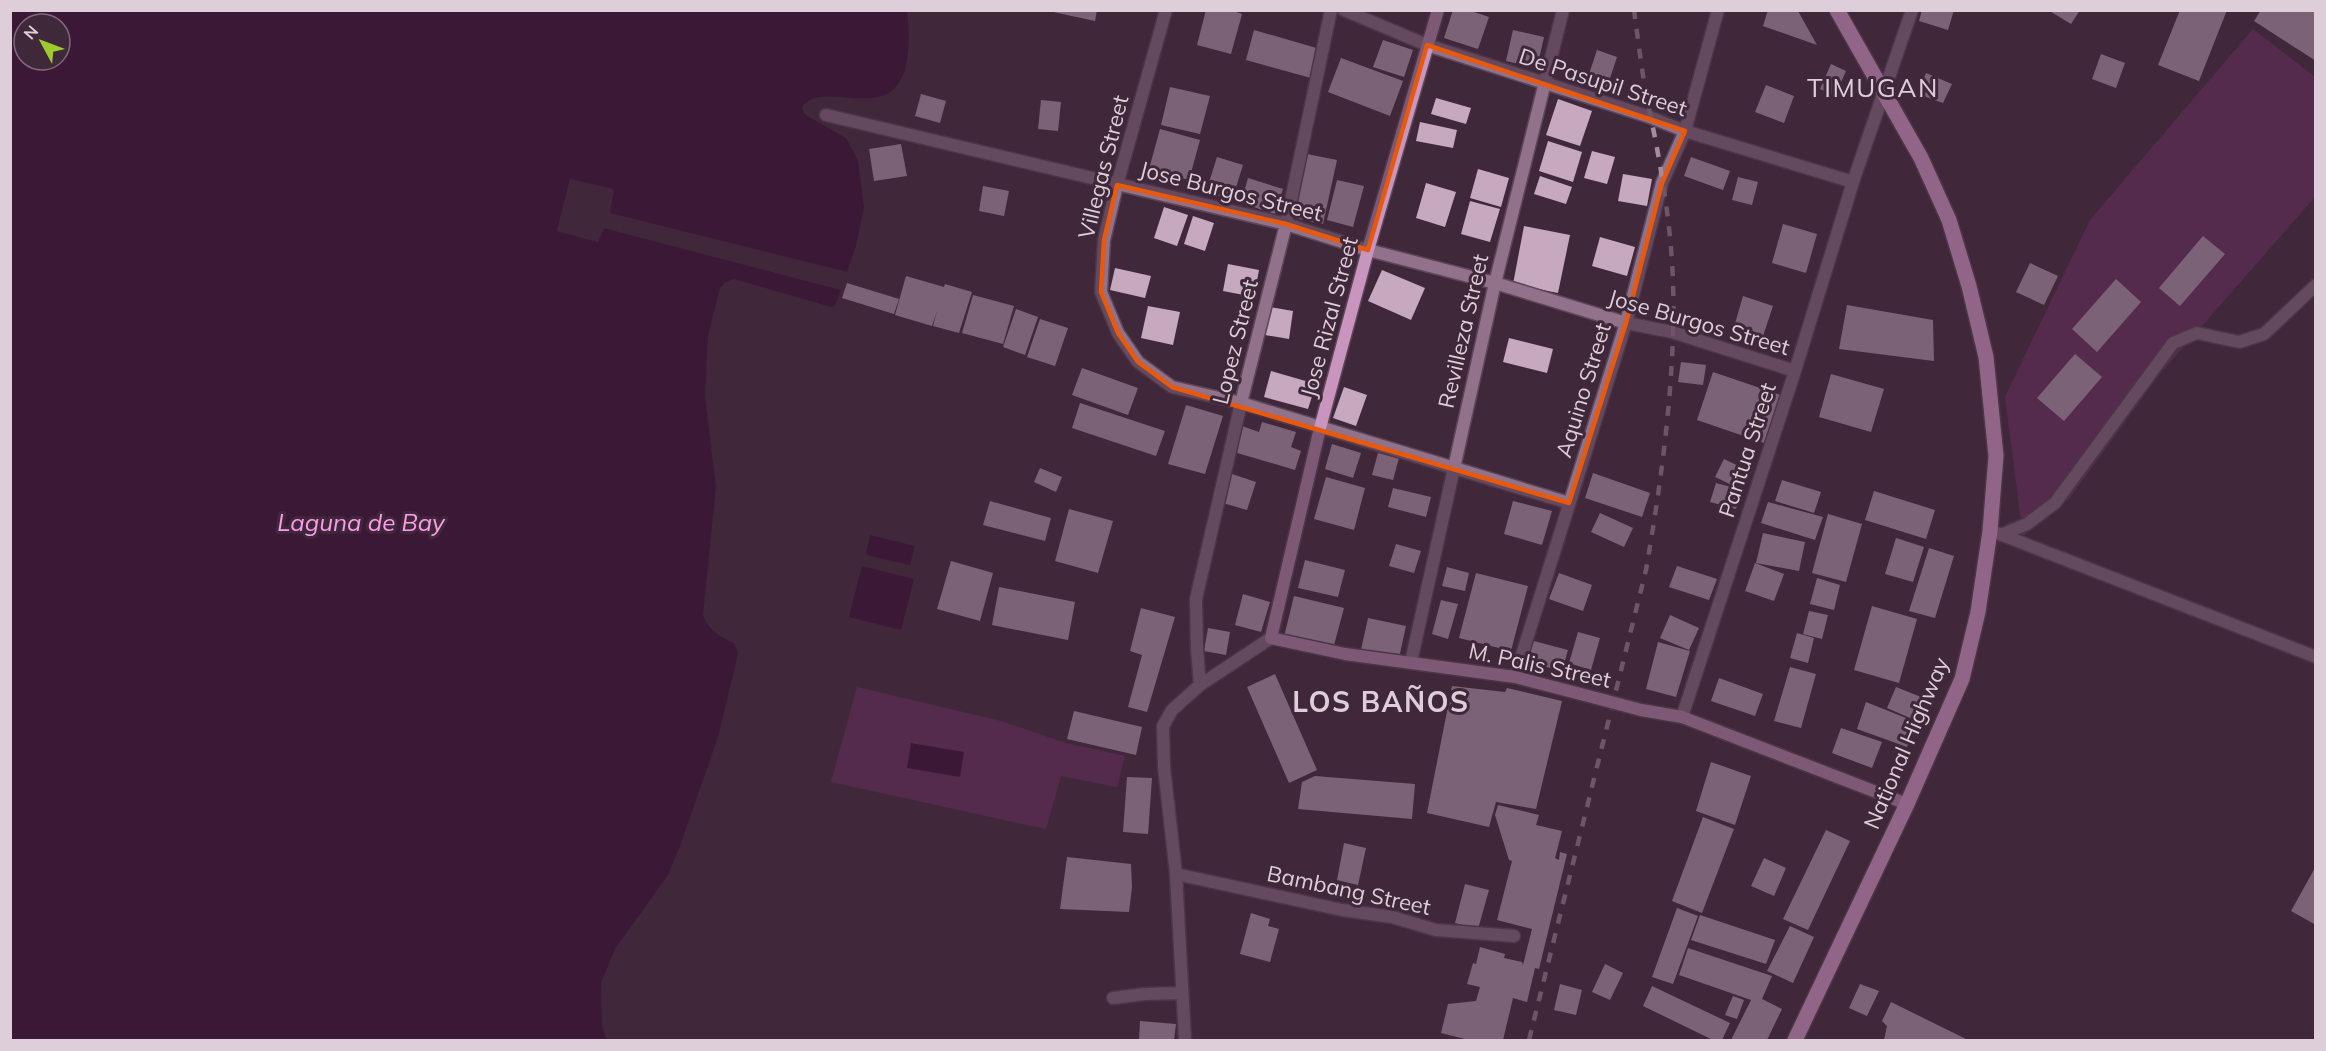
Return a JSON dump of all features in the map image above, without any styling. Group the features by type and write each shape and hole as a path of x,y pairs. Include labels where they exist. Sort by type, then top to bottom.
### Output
{"main road":[{"name":"Jose Rizal Street","path":"1271,638 1320,428 1368,250 1438,10"},
{"name":"National Highway","path":"1795,1041 1907,804 1962,679 1995,533 1996,456 1984,347 1969,286 1948,220 1921,158 1837,10"},
{"name":"M. Palis Street","path":"1271,638 1345,654 1515,677 1641,710 1682,717 1907,804"}],"street":[{"name":"Villegas Street","path":"1166,10 1117,184 1104,240 1101,292 1118,333 1138,362 1172,387 1241,404 1569,503"},
{"name":"Lopez Street","path":"1200,685 1196,599 1286,224 1331,10"},
{"name":"De Pasupil Street","path":"1344,10 1427,45 1647,116 1685,131 1853,182"},
{"name":"Revilleza Street","path":"1412,662 1494,283 1546,85 1563,10"},
{"name":"Aquino Street","path":"1515,677 1626,323 1662,183 1685,131 1718,10"},
{"name":"Pantua Street","path":"1682,717 1795,371 1853,182 1912,10"},
{"name":"Jose Burgos Street","path":"826,115 1286,224 1368,250 1494,283 1626,323 1672,332 1795,371"},
{"path":"1995,533 2027,524 2055,503 2173,343 2198,333 2239,342 2264,334 2316,285"},
{"path":"1995,533 2316,657"},
{"path":"1185,1041 1176,874 1164,767 1163,726 1172,710 1200,685 1271,638"},
{"name":"Bambang Street","path":"1176,874 1342,910 1392,917 1436,930 1514,936"},
{"path":"1113,998 1182,993"}],"highlighted area":[{"path":"1427,45 1685,131 1662,183 1626,323 1569,503 1172,387 1138,362 1118,333 1101,292 1104,240 1117,185 1286,224 1368,250"}],"shaded area":[{"path":"2253,29 2315,77 2315,197 2159,375 2069,499 2023,536 2005,397 2090,220"},
{"path":"857,687 1001,721 1066,743 1125,756 1117,787 1061,776 1046,829 831,782"}],"water":[{"name":"Laguna de Bay","path":"10,11 907,11 908,54 900,80 887,94 870,98 814,98 802,107 804,113 809,117 846,138 858,161 864,207 856,246 847,272 609,213 613,189 570,180 557,231 598,242 604,228 841,290 835,306 831,307 734,279 726,282 720,288 708,335 705,397 716,487 703,615 712,629 735,644 738,654 718,737 668,875 615,949 601,983 602,1026 607,1040 11,1040"},
{"path":"870,535 915,546 910,565 866,555"},
{"path":"862,566 914,579 901,630 849,617"},
{"path":"911,743 964,752 960,777 907,768"}],"pier":[{"path":"570,179 614,189 610,213 847,272 846,275 608,216 606,213 610,191 573,183 560,229 596,239 604,225 842,287 841,290 604,228 598,242 557,231"}],"building":[{"path":"1044,10 1097,10 1095,21"},
{"path":"1206,10 1230,10 1242,14 1231,54 1197,45"},
{"path":"1453,10 1468,10 1489,17 1478,49 1444,38"},
{"path":"1768,10 1798,11 1817,45 1763,26"},
{"path":"1922,10 1954,10 1948,30 1919,21"},
{"path":"2048,10 2080,10 2071,24"},
{"path":"2180,10 2227,10 2199,81 2158,65"},
{"path":"2261,10 2316,10 2316,61 2254,21"},
{"path":"1254,30 1320,49 1311,78 1246,60"},
{"path":"1513,30 1544,37 1537,68 1506,61"},
{"path":"1383,40 1413,50 1404,77 1373,67"},
{"path":"1597,50 1617,57 1606,90 1586,83"},
{"path":"2101,54 2125,63 2116,88 2092,79"},
{"path":"1341,58 1403,81 1390,116 1328,92"},
{"path":"1831,64 1846,71 1835,96 1820,89"},
{"path":"1926,73 1952,84 1943,103 1918,94"},
{"path":"1766,85 1794,96 1784,123 1755,112"},
{"path":"1170,87 1210,96 1200,134 1161,125"},
{"path":"921,94 946,101 940,123 915,116"},
{"path":"1436,98 1471,108 1466,124 1431,114"},
{"path":"1558,99 1592,111 1580,146 1546,135"},
{"path":"1041,100 1061,102 1058,131 1038,129"},
{"path":"1420,122 1457,130 1453,148 1416,141"},
{"path":"1160,129 1200,140 1189,180 1149,169"},
{"path":"1548,141 1582,152 1573,182 1539,171"},
{"path":"901,144 907,176 874,181 869,149"},
{"path":"1592,151 1615,157 1607,184 1584,178"},
{"path":"1307,154 1337,160 1323,224 1294,218"},
{"path":"1217,157 1243,165 1232,200 1206,192"},
{"path":"1691,157 1730,171 1723,190 1684,176"},
{"path":"1478,169 1509,178 1501,207 1470,198"},
{"path":"1623,174 1652,179 1647,206 1618,201"},
{"path":"1540,176 1572,187 1566,204 1534,194"},
{"path":"1738,177 1758,182 1752,205 1732,200"},
{"path":"1248,178 1283,189 1275,214 1241,203"},
{"path":"1337,180 1364,186 1353,227 1327,220"},
{"path":"1426,183 1456,192 1445,227 1416,218"},
{"path":"983,186 1009,191 1004,216 979,211"},
{"path":"1470,201 1500,209 1490,242 1461,234"},
{"path":"1164,207 1188,215 1177,246 1154,238"},
{"path":"1193,216 1214,223 1205,251 1184,244"},
{"path":"1783,224 1817,234 1806,273 1772,263"},
{"path":"1524,226 1570,235 1558,293 1513,284"},
{"path":"2203,236 2225,254 2180,306 2159,288"},
{"path":"1600,237 1635,247 1627,276 1592,266"},
{"path":"2030,263 2058,276 2044,305 2016,292"},
{"path":"1228,264 1259,270 1254,297 1223,291"},
{"path":"1115,268 1151,276 1145,298 1110,290"},
{"path":"1382,270 1425,288 1411,320 1368,301"},
{"path":"906,276 972,292 959,333 933,326 937,311 932,326 895,315"},
{"path":"2116,279 2141,302 2097,352 2072,329"},
{"path":"847,283 899,299 894,314 842,298"},
{"path":"973,295 1014,306 1003,344 962,333"},
{"path":"1743,296 1773,306 1763,336 1734,327"},
{"path":"1847,305 1933,320 1934,361 1839,349"},
{"path":"1148,306 1180,312 1173,345 1141,338"},
{"path":"1270,307 1293,311 1289,339 1265,335"},
{"path":"1016,309 1038,317 1025,355 1003,347"},
{"path":"1040,319 1068,328 1055,366 1027,357"},
{"path":"1509,338 1553,349 1547,373 1503,362"},
{"path":"2075,354 2102,377 2064,421 2037,398"},
{"path":"1681,362 1706,365 1703,385 1678,382"},
{"path":"1082,368 1138,388 1128,415 1072,395"},
{"path":"1271,371 1316,384 1308,409 1264,397"},
{"path":"1713,372 1781,395 1764,443 1697,420"},
{"path":"1831,374 1884,389 1871,432 1819,417"},
{"path":"1344,387 1367,395 1356,426 1333,418"},
{"path":"1080,403 1165,431 1156,456 1072,428"},
{"path":"1186,405 1223,416 1205,474 1168,464"},
{"path":"1262,422 1296,432 1291,447 1301,451 1295,470 1234,452 1242,426 1259,432"},
{"path":"1332,444 1361,453 1353,478 1325,469"},
{"path":"1378,453 1399,458 1393,480 1372,475"},
{"path":"1724,459 1751,472 1742,490 1715,477"},
{"path":"1040,468 1062,477 1056,492 1034,482"},
{"path":"1593,473 1650,493 1642,517 1585,498"},
{"path":"1232,474 1256,482 1247,510 1223,503"},
{"path":"1326,477 1365,488 1354,530 1314,519"},
{"path":"1782,480 1821,492 1814,513 1775,501"},
{"path":"1716,483 1742,490 1736,509 1710,502"},
{"path":"1393,488 1431,497 1426,517 1388,507"},
{"path":"1874,491 1935,510 1926,539 1865,520"},
{"path":"990,501 1051,518 1045,541 983,525"},
{"path":"1513,501 1552,511 1542,545 1504,534"},
{"path":"1768,502 1823,517 1815,540 1761,523"},
{"path":"1069,509 1113,521 1098,573 1055,561"},
{"path":"1600,513 1633,528 1624,547 1591,532"},
{"path":"1828,514 1862,524 1846,582 1812,573"},
{"path":"1763,533 1805,542 1799,571 1756,563"},
{"path":"1896,538 1924,547 1913,582 1885,574"},
{"path":"1396,544 1421,551 1414,573 1389,566"},
{"path":"1929,548 1954,556 1935,618 1909,611"},
{"path":"1305,560 1345,570 1338,597 1298,588"},
{"path":"951,561 993,573 980,621 937,609"},
{"path":"1755,563 1784,574 1774,601 1745,591"},
{"path":"1677,566 1717,579 1709,600 1669,587"},
{"path":"1447,567 1469,573 1465,591 1442,586"},
{"path":"1476,573 1528,586 1511,651 1459,638"},
{"path":"1559,573 1592,585 1583,611 1549,599"},
{"path":"1817,578 1840,585 1834,610 1810,604"},
{"path":"999,587 1075,602 1068,640 992,625"},
{"path":"1243,594 1270,602 1261,632 1235,625"},
{"path":"1294,596 1344,608 1333,649 1284,637"},
{"path":"1441,600 1458,604 1448,639 1432,634"},
{"path":"1872,606 1917,619 1899,683 1854,670"},
{"path":"1141,608 1175,617 1147,712 1128,707 1142,655 1130,651"},
{"path":"1809,611 1828,615 1822,639 1803,634"},
{"path":"1670,615 1699,628 1689,650 1660,638"},
{"path":"1368,618 1406,626 1399,658 1361,650"},
{"path":"1208,628 1230,632 1226,655 1204,651"},
{"path":"1578,632 1600,638 1591,670 1569,663"},
{"path":"1797,633 1814,638 1808,663 1790,658"},
{"path":"1530,640 1568,650 1562,671 1524,661"},
{"path":"1658,642 1690,651 1676,697 1646,689"},
{"path":"1790,667 1816,674 1801,728 1774,721"},
{"path":"1275,674 1317,770 1289,783 1247,687"},
{"path":"1719,678 1763,694 1755,716 1711,701"},
{"path":"1452,686 1505,692 1507,688 1562,701 1536,809 1496,802 1489,827 1427,813"},
{"path":"1896,687 1926,699 1917,721 1887,708"},
{"path":"1866,702 1916,722 1907,747 1857,729"},
{"path":"1074,711 1142,727 1136,755 1067,739"},
{"path":"1841,728 1882,742 1872,768 1832,753"},
{"path":"1711,762 1751,776 1735,825 1696,811"},
{"path":"1315,776 1415,784 1412,819 1298,809 1302,782"},
{"path":"1127,777 1152,778 1148,834 1123,832"},
{"path":"1498,805 1539,815 1536,825 1562,831 1555,858 1559,860 1560,852 1567,854 1539,969 1535,968 1527,1002 1513,998 1503,1040 1469,1040 1441,1033 1448,1004 1476,1001 1480,987 1467,984 1473,963 1476,964 1480,947 1505,954 1504,958 1522,962 1523,965 1532,929 1497,920 1512,861 1509,860 1495,815"},
{"path":"1703,817 1734,829 1702,913 1672,901"},
{"path":"1826,830 1850,841 1808,930 1783,919"},
{"path":"1344,843 1366,848 1358,885 1337,880"},
{"path":"1067,857 1131,864 1132,887 1129,912 1060,909"},
{"path":"1764,858 1786,868 1774,896 1751,886"},
{"path":"2316,866 2316,925 2291,911"},
{"path":"1465,884 1489,890 1478,929 1455,923"},
{"path":"1677,908 1698,916 1673,984 1652,977"},
{"path":"1251,913 1270,919 1268,926 1279,929 1270,962 1240,954"},
{"path":"1700,915 1775,940 1766,964 1691,940"},
{"path":"1790,926 1814,937 1793,983 1767,971"},
{"path":"1688,948 1772,976 1762,999 1782,1009 1767,1040 1731,1040 1751,1000 1679,975"},
{"path":"1605,964 1623,973 1610,1000 1592,992"},
{"path":"1560,984 1582,990 1576,1015 1554,1010"},
{"path":"1860,984 1879,991 1867,1016 1849,1008"},
{"path":"1652,986 1730,1023 1722,1040 1713,1040 1643,1006"},
{"path":"1733,996 1744,1000 1737,1019 1725,1015"},
{"path":"1891,1002 1968,1040 1884,1040 1887,1026 1882,1021"},
{"path":"1140,1021 1176,1024 1174,1040 1139,1040"}],"railway":[{"path":"1529,1040 1646,570 1667,426 1672,352 1672,261 1659,158 1643,78 1634,10"}],"district":[{"name":"TIMUGAN","path":"1873,88"},
{"name":"LOS BAÑOS","path":"1381,702"}]}
